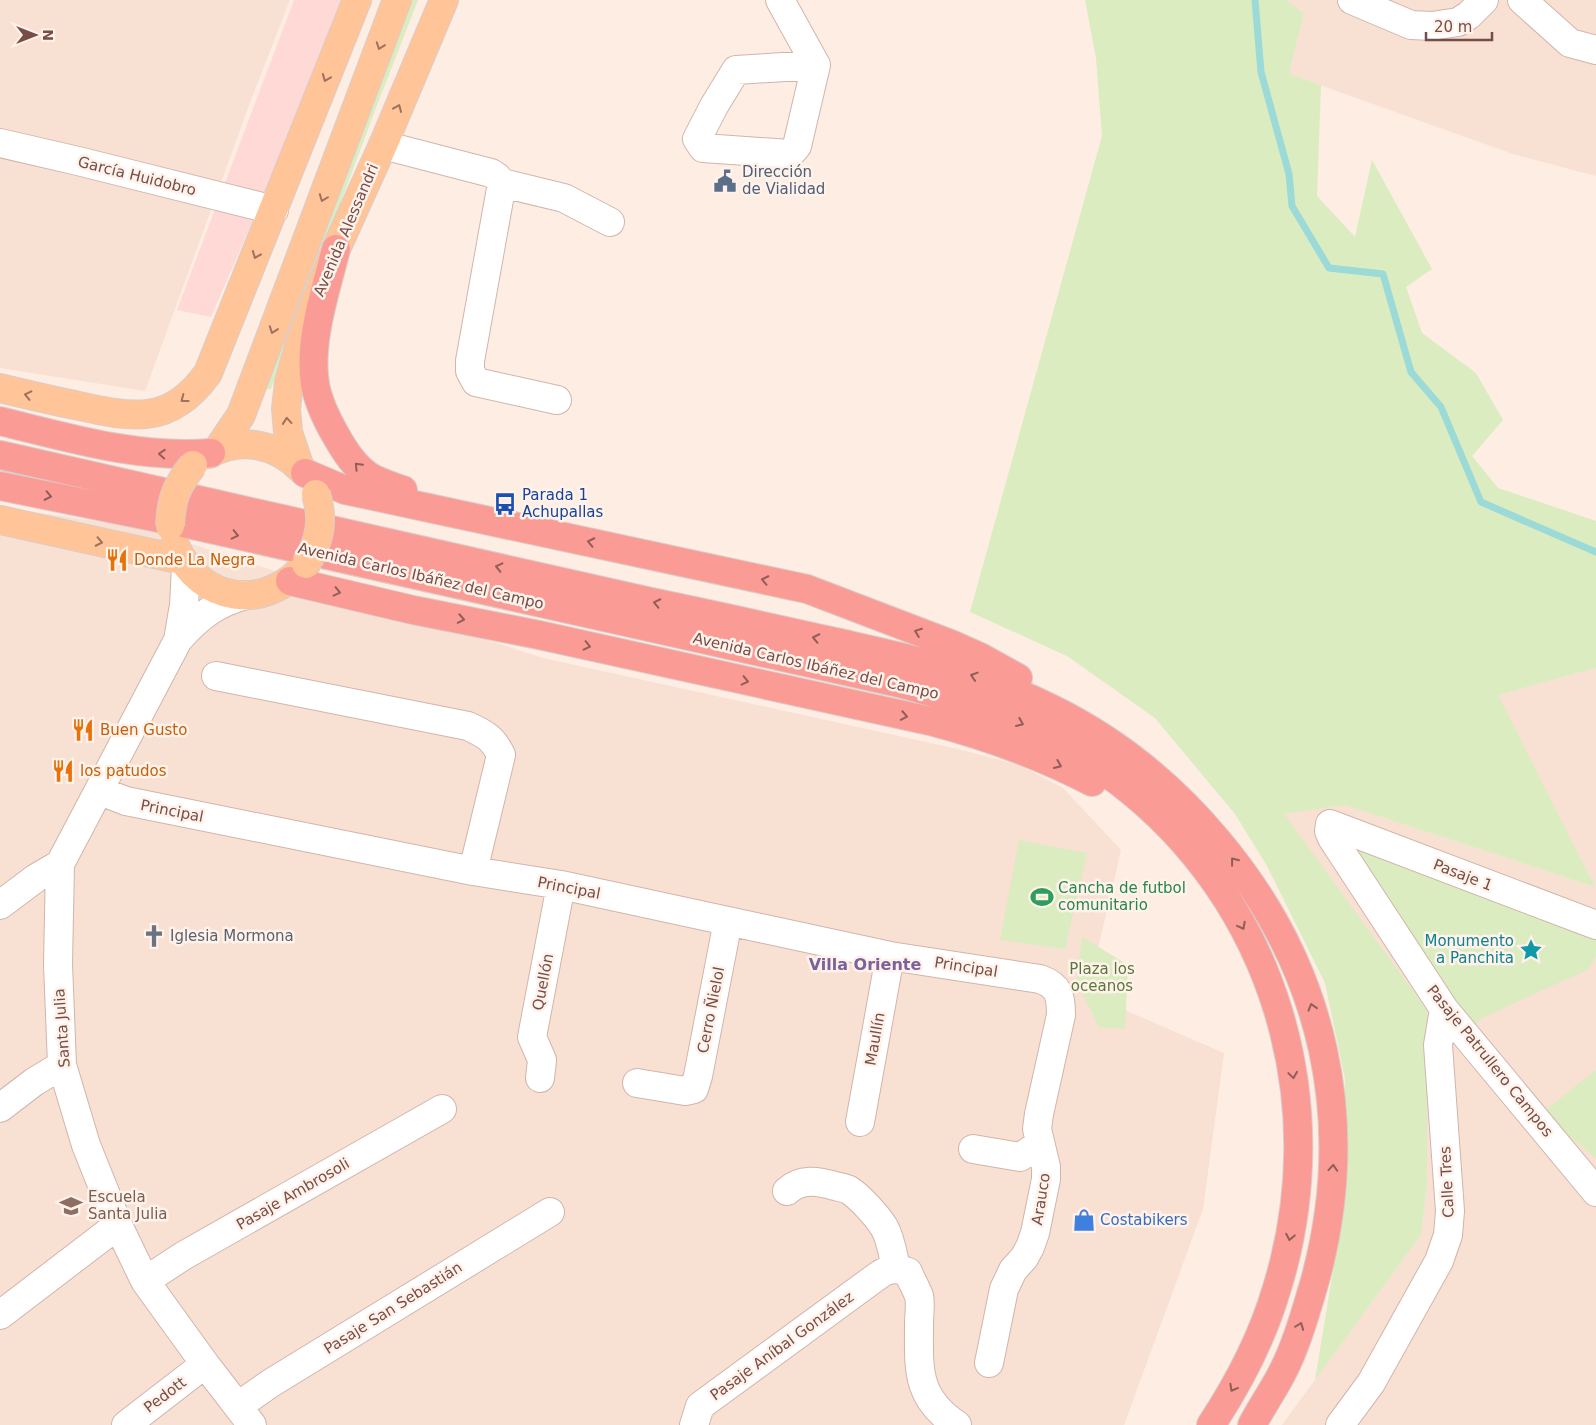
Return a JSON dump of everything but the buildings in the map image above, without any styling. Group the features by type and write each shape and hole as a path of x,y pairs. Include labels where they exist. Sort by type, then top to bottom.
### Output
{"highway":[{"path":"336,249 314,347 315,384 320,404 330,425 345,451 358,468 372,478 465,514"},
{"path":"0,421 149,453 207,456"},
{"name":"Avenida Carlos Ibáñez del Campo","path":"0,455 951,669 993,683 1082,724 1113,743 1142,765 1208,829 1234,859 1263,900 1298,967 1311,1003 1329,1078 1334,1157 1326,1236 1306,1311 1283,1372 1252,1425"},
{"path":"307,478 344,490 465,514 807,588 980,657 1022,681 1082,724"},
{"name":"Avenida Carlos Ibáñez del Campo","path":"0,486 188,524 899,683 930,691 1028,726 1100,768 1160,818 1185,844 1208,872 1240,922 1273,994 1294,1073 1298,1110 1298,1176 1295,1206 1284,1264 1269,1313 1254,1348 1211,1425"},
{"path":"298,572 413,610 539,635 930,721 975,733 1061,766 1160,818"}],"main road":[{"path":"0,388 131,416 150,414 166,409 179,403 190,394 208,373 357,0"},
{"name":"Avenida Alessandri","path":"207,456 241,415 397,0"},
{"name":"Avenida Alessandri","path":"307,478 288,432 286,409 289,382 300,343 336,249 383,145 444,0"},
{"path":"240,444 262,446 283,454 307,478 320,512 318,542 298,572 274,590 246,595 226,593 208,586 184,564 174,544 170,526 171,509 175,493 182,478 207,456 240,444"},
{"path":"0,520 184,564"}],"street":[{"path":"780,0 816,65 797,146 790,154 703,148 697,139 736,70 816,65"},
{"path":"1352,0 1411,25 1432,26 1458,22 1469,15 1484,0"},
{"path":"1522,0 1570,42 1596,50"},
{"name":"García Huidobro","path":"0,143 274,210"},
{"path":"383,145 491,173 502,184 564,198 610,222"},
{"path":"502,184 470,361 470,371 476,382 557,400"},
{"name":"Santa Julia","path":"178,640 184,605 184,564"},
{"name":"Santa Julia","path":"245,1416 145,1281 118,1225 86,1145 62,1066 58,964 60,864 178,640 204,614 231,599 246,595"},
{"path":"216,676 468,726 484,734 495,743 501,754 473,871"},
{"name":"Principal","path":"100,791 126,801 473,871 560,885 890,956 1040,979"},
{"name":"Pasaje 1","path":"1330,824 1596,925"},
{"name":"Pasaje Patrullero Campos","path":"1330,824 1329,831 1332,838 1444,1009 1596,1192"},
{"path":"0,904 36,878 60,864"},
{"name":"Quellón","path":"540,1078 542,1060 532,1037 560,885"},
{"name":"Cerro Ñielol","path":"637,1083 685,1091 694,1089 728,921"},
{"name":"Maullín","path":"860,1122 890,956"},
{"name":"Arauco","path":"988,1363 1004,1290 1013,1270 1024,1258 1030,1247 1035,1233 1046,1179 1046,1167 1037,1129 1061,1015 1061,1002 1058,991 1051,983 1040,979"},
{"name":"Calle Tres","path":"1342,1422 1371,1383 1439,1261 1448,1235 1450,1211 1438,1045 1444,1009"},
{"path":"0,1108 34,1082 62,1066"},
{"name":"Pasaje Ambrosoli","path":"145,1281 184,1256 442,1109"},
{"path":"973,1149 1020,1157 1040,1144"},
{"path":"787,1191 794,1185 810,1181 849,1190 866,1206 884,1228 891,1246 887,1272 908,1272 919,1298 918,1359 923,1385 936,1407 957,1425"},
{"name":"Pasaje San Sebastián","path":"245,1416 271,1383 550,1212"},
{"path":"0,1315 118,1225"},
{"name":"Pasaje Aníbal González","path":"694,1425 700,1406 887,1272"},
{"name":"Pedott","path":"126,1425 206,1364"}],"shaded area":[{"path":"0,0 290,0 251,100 145,391 0,368"},
{"path":"294,0 344,0 298,116 211,317 177,310"},
{"path":"1286,0 1596,0 1596,176 1513,154 1289,74 1304,13"},
{"path":"0,507 142,528 543,658 958,749 1019,765 1063,788 1121,850 1094,966 1127,1011 1224,1053 1203,1209 1124,1425 0,1425"},
{"path":"1596,668 1596,1425 1282,1425 1421,1235 1427,1185 1427,1010 1283,814 1345,805 1595,887 1497,695"}],"green space":[{"path":"408,0 418,0 271,389 265,389 291,324"},
{"path":"1085,0 1286,0 1304,13 1289,74 1321,85 1317,196 1355,237 1372,160 1432,269 1406,287 1422,333 1476,373 1503,420 1472,456 1498,488 1596,521 1596,668 1498,695 1595,887 1345,805 1284,814 1427,1010 1427,1185 1421,1235 1315,1380 1343,1210 1345,1079 1325,983 1267,866 1235,814 1155,718 1067,656 970,612 1102,136 1096,58"},
{"path":"1335,830 1596,938 1596,956 1589,969 1482,1018 1474,1026 1401,930"},
{"name":"Cancha de futbol comunitario","path":"1019,840 1087,853 1065,949 1000,940"},
{"name":"Plaza los oceanos","path":"1082,937 1128,965 1125,1029 1099,1027 1077,982"},
{"path":"1596,1070 1596,1159 1543,1112"}],"waterway":[{"path":"1255,0 1261,72 1289,174 1292,206 1329,268 1383,274 1411,372 1441,407 1481,502 1596,552"}],"place":[{"name":"Dirección de Vialidad","path":"725,181"},
{"name":"Parada 1 Achupallas","path":"505,504"},
{"name":"Donde La Negra","path":"117,560"},
{"name":"Buen Gusto","path":"83,730"},
{"name":"los patudos","path":"63,771"},
{"name":"Cancha de futbol comunitario","path":"1042,897"},
{"name":"Iglesia Mormona","path":"154,936"},
{"name":"Monumento a Panchita","path":"1531,950"},
{"name":"Escuela Santa Julia","path":"71,1206"},
{"name":"Costabikers","path":"1084,1220"}],"district":[{"name":"Villa Oriente","path":"865,964"}]}
